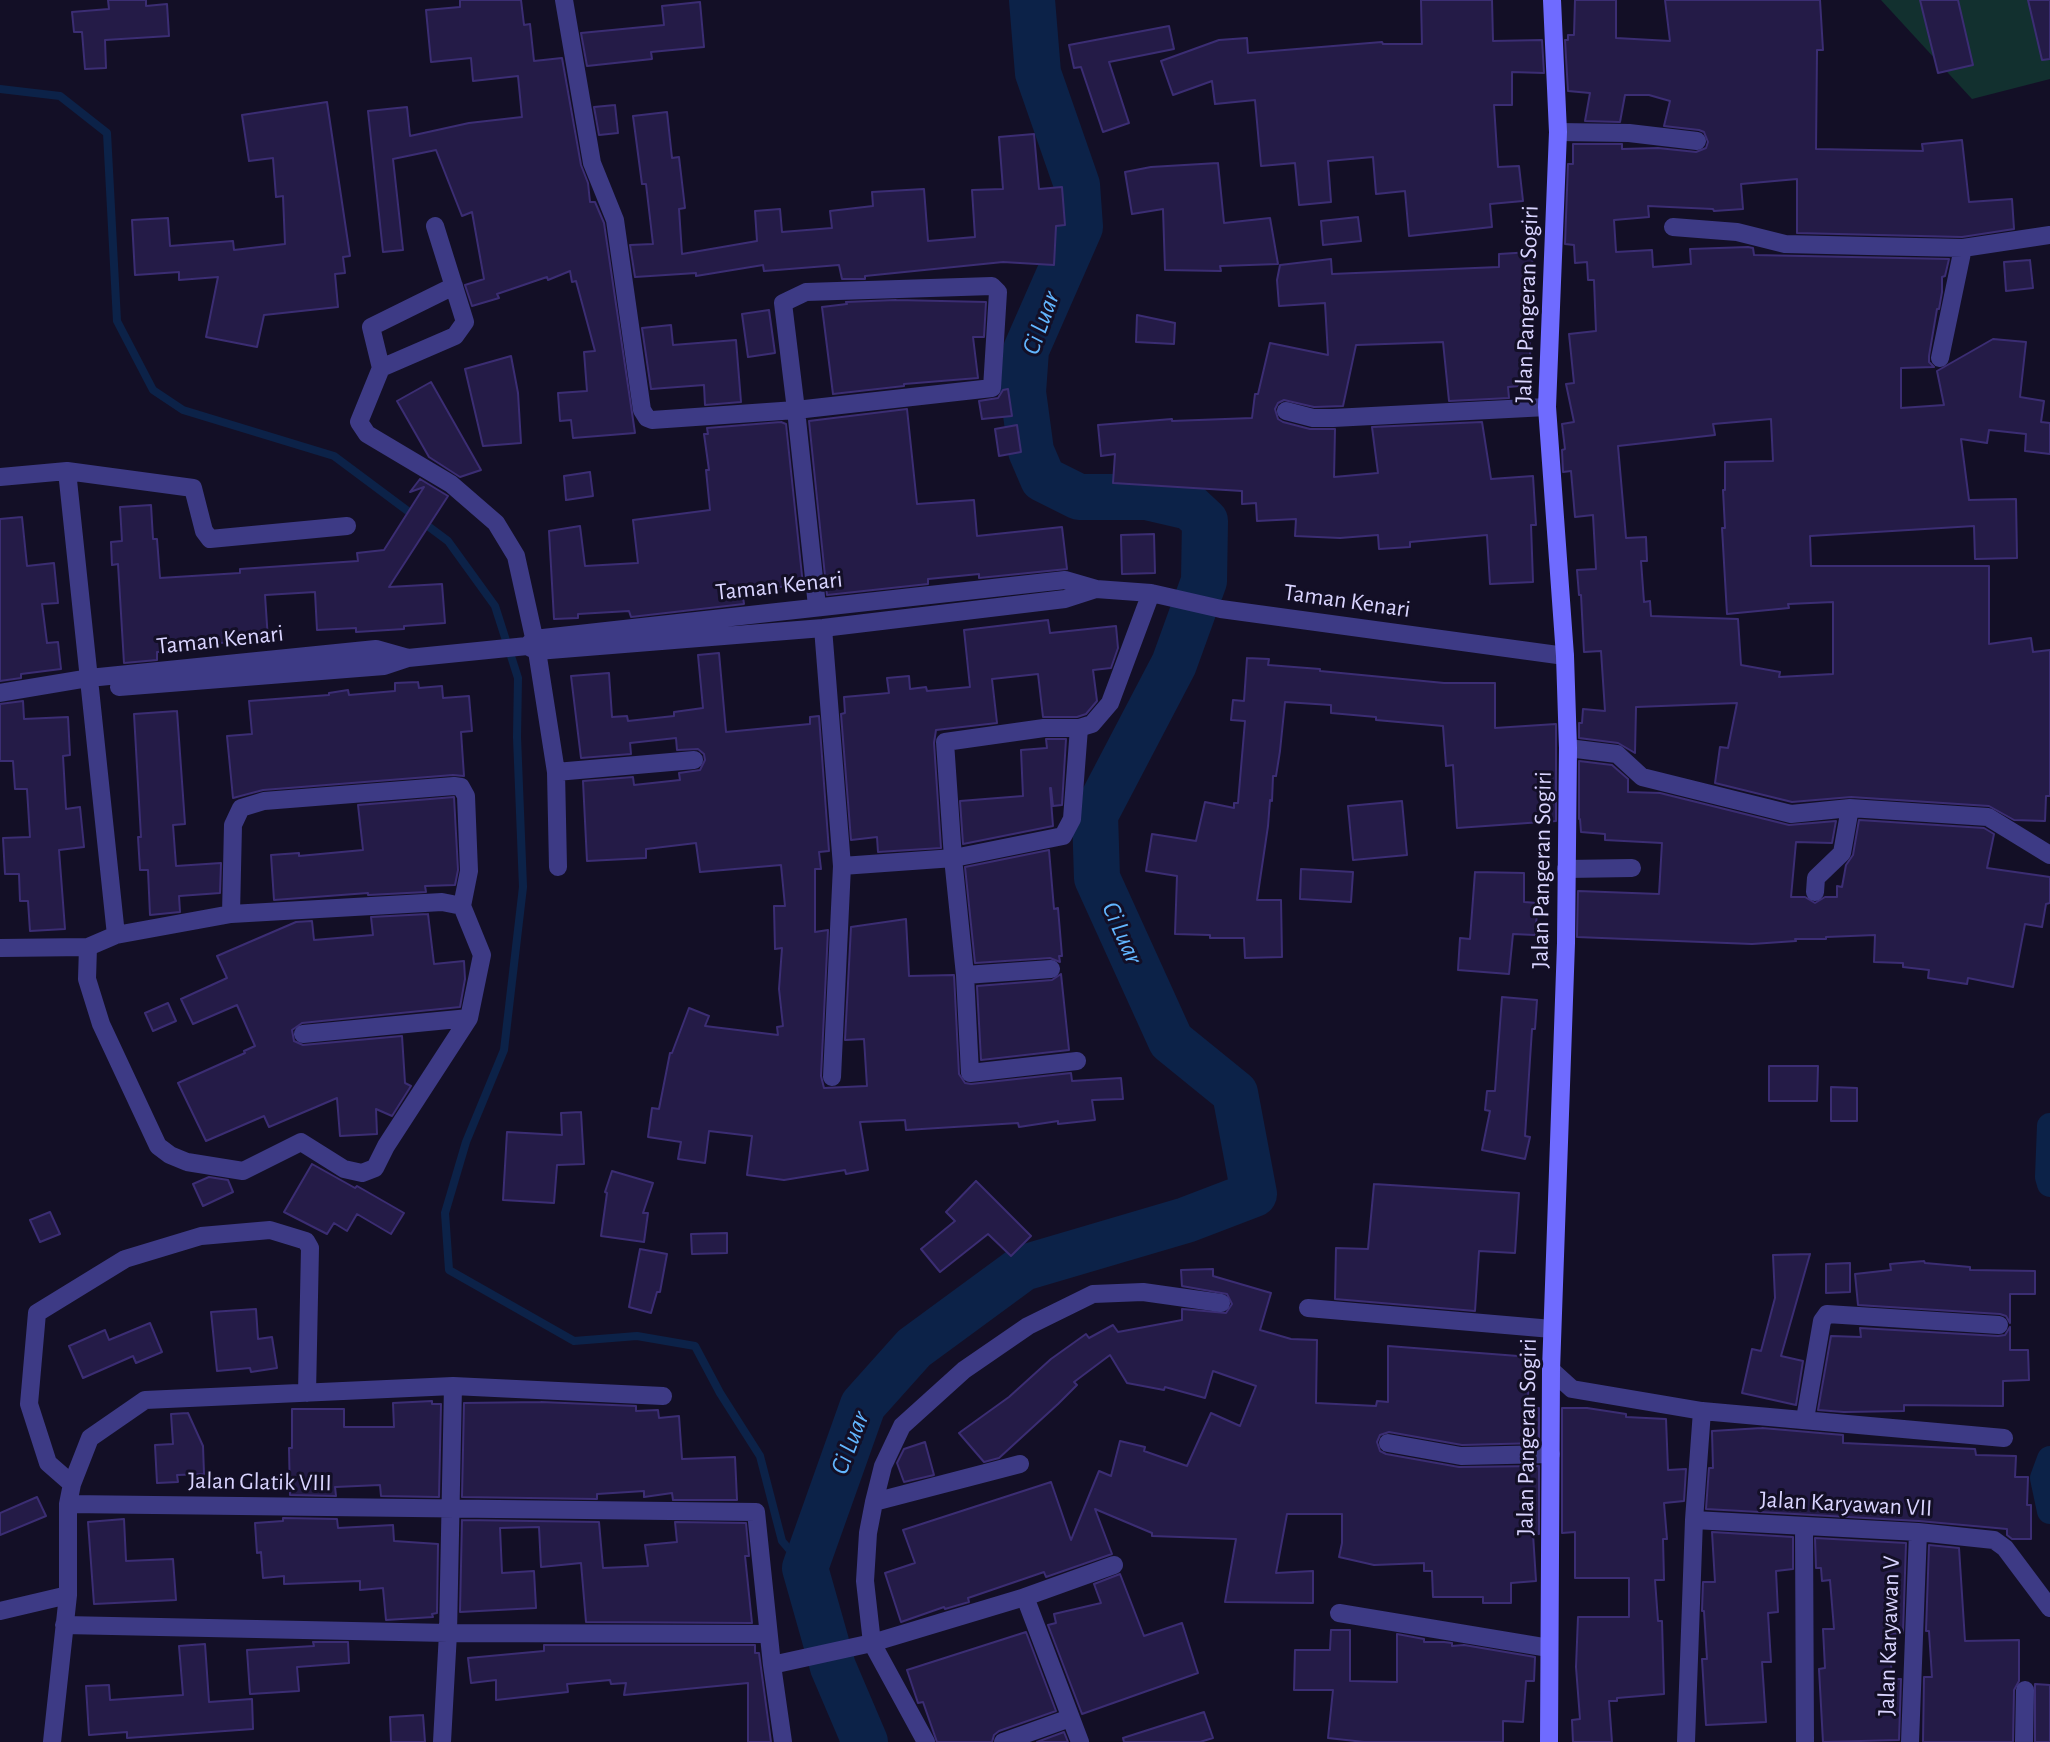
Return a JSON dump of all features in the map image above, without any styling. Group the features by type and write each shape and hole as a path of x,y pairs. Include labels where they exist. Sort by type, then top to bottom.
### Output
{"street":[{"path":"564,0 592,163 615,220 643,415 652,420 796,410 992,387 999,295 997,290 992,286 806,292 783,303 796,410 817,606"},
{"name":"Jalan Pangeran Sogiri","path":"1549,1742 1551,1370 1566,943 1569,748 1547,407 1558,132 1552,0"},
{"path":"1558,132 1629,134 1697,141"},
{"path":"381,368 455,336 465,322 435,226"},
{"path":"1674,227 1737,232 1785,244 1963,248 2050,235"},
{"path":"1940,358 1963,248"},
{"path":"454,286 371,327 381,368 359,422 367,434 451,484 496,523 516,556 530,645 556,772 558,867"},
{"path":"1286,411 1313,418 1334,418 1547,407"},
{"path":"66,471 116,935"},
{"path":"0,477 66,471 193,488 204,531 210,539 347,526"},
{"name":"Taman Kenari","path":"90,684 384,666 408,658 530,645 817,606 1065,580 1096,589 1151,593 1221,609 1565,656"},
{"path":"530,645 823,628 1065,599 1096,589"},
{"path":"1077,1061 970,1073 965,975 945,742 1044,729 1079,728 1092,724 1111,703 1151,593"},
{"path":"823,628 842,866 832,1077"},
{"path":"0,692 90,684"},
{"path":"842,866 953,858 1063,836 1072,819 1079,728"},
{"path":"1569,748 1617,754 1642,777 1791,814 1850,808 1988,817 2050,855"},
{"path":"556,772 694,760"},
{"path":"88,947 88,979 101,1024 158,1146 187,1162 243,1171 301,1142 344,1169 362,1173 375,1168 386,1146 469,1018 482,955 462,906 469,871 466,796 461,787 264,801 241,808 233,825 231,914"},
{"path":"1815,892 1816,878 1842,853 1850,808"},
{"path":"1566,869 1632,868"},
{"path":"0,948 88,947 116,935 231,914 442,901 462,906"},
{"path":"965,975 1051,970"},
{"path":"303,1034 469,1018"},
{"path":"72,1484 48,1463 29,1404 37,1313 125,1259 201,1236 270,1230 306,1241 310,1248 307,1393"},
{"path":"926,1742 869,1644 865,1581 868,1533 883,1465 902,1426 964,1370 1028,1326 1093,1294 1143,1292 1220,1303"},
{"path":"1308,1308 1552,1329"},
{"path":"1805,1419 1822,1321 1826,1314 1999,1325"},
{"path":"1551,1370 1572,1389 1702,1411 2004,1438"},
{"path":"442,1742 448,1633 453,1386"},
{"path":"52,1742 68,1595 68,1504 72,1484 90,1438 145,1400 453,1386 663,1395"},
{"path":"1686,1742 1694,1520 1702,1411"},
{"path":"1388,1443 1461,1456 1551,1454"},
{"path":"874,1502 1020,1464"},
{"name":"Jalan Glatik VIII","path":"68,1504 756,1512 768,1634"},
{"name":"Jalan Karyawan VII","path":"1694,1520 1918,1532 1994,1540 2005,1548 2050,1608"},
{"path":"1804,1526 1805,1742"},
{"name":"Jalan Karyawan V","path":"1910,1742 1918,1532"},
{"path":"772,1665 869,1644 1025,1597 1114,1565"},
{"path":"0,1611 68,1595"},
{"path":"1025,1597 1080,1742"},
{"path":"1339,1613 1549,1648"},
{"path":"64,1625 448,1633 768,1634 783,1742"},
{"path":"2024,1742 2025,1690"},
{"path":"1003,1742 1070,1718"}],"green space":[{"path":"1881,0 2050,0 2050,79 1972,99"}],"building":[{"path":"108,0 146,0 146,6 167,4 169,36 105,40 106,68 85,69 82,32 74,32 72,12 109,9"},
{"path":"460,0 521,0 524,25 530,24 534,61 562,58 590,202 595,202 604,223 635,433 573,438 571,420 560,421 558,393 587,391 584,352 595,351 576,281 572,282 570,271 497,294 499,298 472,306 465,285 484,279 472,212 462,216 436,150 393,159 403,250 383,252 368,111 407,107 410,136 469,123 522,117 518,76 473,81 471,58 431,62 426,10 460,7"},
{"path":"1421,0 1492,0 1493,41 1542,40 1544,73 1512,72 1512,105 1494,105 1498,167 1519,166 1523,201 1490,204 1492,227 1409,236 1405,191 1376,194 1373,157 1328,161 1331,202 1299,205 1295,163 1261,166 1255,100 1215,104 1212,81 1173,95 1161,61 1219,40 1247,38 1248,53 1382,42 1422,44"},
{"path":"1575,0 1616,0 1616,38 1670,41 1665,0 1820,0 1823,50 1817,50 1816,149 1923,151 1922,144 1962,140 1969,202 2012,199 2014,229 1962,237 1797,233 1797,179 1741,184 1743,209 1714,211 1648,206 1649,217 1614,220 1616,252 1652,250 1653,267 1691,264 1690,249 1748,247 1753,248 1754,255 1949,259 1945,276 1942,277 1942,292 1929,356 1929,362 1934,367 1901,368 1901,408 1944,405 1937,371 1993,339 2026,342 2020,397 2044,401 2041,422 2050,423 2050,454 2025,451 2026,434 1989,430 1987,443 1961,439 1969,500 2016,499 2017,558 1975,559 1974,526 1810,536 1811,566 1989,566 1989,644 2031,638 2033,652 2050,650 2050,796 2046,796 2045,821 2014,820 1989,806 1851,797 1792,802 1715,783 1720,747 1728,748 1737,703 1636,707 1635,753 1618,743 1579,738 1583,709 1605,711 1601,651 1584,652 1577,570 1596,569 1593,515 1575,517 1571,471 1563,472 1562,450 1565,449 1562,424 1574,422 1566,384 1574,383 1569,334 1596,331 1594,280 1588,280 1587,262 1575,263 1574,245 1565,244 1568,164 1573,164 1573,144 1622,144 1622,149 1658,148 1696,152 1706,148 1708,142 1704,132 1699,130 1664,126 1670,101 1649,95 1625,95 1620,122 1585,121 1590,93 1568,91 1565,40 1568,40 1568,35 1574,35","holes":["1771,419 1773,461 1725,462 1725,528 1722,528 1727,614 1789,608 1788,604 1833,602 1833,674 1779,677 1780,672 1741,665 1738,619 1651,616 1650,601 1644,602 1641,561 1647,561 1646,537 1626,538 1618,446 1715,435 1713,424"]},
{"path":"1920,0 1958,0 1973,65 1938,73"},
{"path":"2028,0 2050,0 2050,59 2042,60"},
{"path":"700,2 704,47 651,52 652,59 587,66 581,33 664,25 662,6"},
{"path":"1169,26 1174,49 1109,62 1129,123 1103,132 1081,67 1074,68 1069,45"},
{"path":"327,102 350,256 343,257 345,273 335,274 338,307 264,315 257,347 206,337 218,277 179,280 179,272 135,275 132,220 168,218 170,246 233,241 234,250 285,244 283,196 276,197 273,158 249,161 242,115"},
{"path":"615,105 618,133 599,135 594,107"},
{"path":"667,112 672,158 679,157 685,208 679,209 682,254 757,241 755,211 780,209 782,232 832,228 830,211 873,206 872,192 924,189 928,241 975,237 972,190 1003,189 999,137 1034,134 1039,189 1062,187 1065,225 1056,226 1054,265 1003,262 865,276 865,279 842,279 839,265 764,271 763,265 696,276 696,273 635,277 630,245 653,244 646,184 642,184 633,116"},
{"path":"1218,163 1224,223 1270,218 1278,264 1220,266 1221,271 1165,270 1163,209 1132,214 1125,172 1151,167"},
{"path":"1358,217 1361,241 1323,245 1321,221"},
{"path":"1532,252 1533,282 1526,282 1532,385 1508,387 1509,398 1449,401 1443,342 1356,345 1343,406 1314,407 1284,400 1278,403 1275,409 1278,419 1283,422 1310,429 1335,429 1334,477 1378,473 1372,427 1482,422 1491,479 1533,476 1536,525 1531,525 1533,582 1490,584 1487,535 1410,542 1410,547 1379,549 1378,535 1340,538 1295,536 1296,519 1257,521 1256,503 1242,504 1242,491 1113,483 1115,454 1101,456 1098,425 1172,419 1252,418 1255,394 1258,394 1270,343 1328,355 1325,303 1279,306 1277,280 1280,265 1331,259 1332,274 1499,267 1499,254"},
{"path":"2030,260 2033,288 2006,291 2004,262"},
{"path":"846,302 986,302 984,337 973,337 978,378 904,384 833,394 822,307 847,304"},
{"path":"769,310 775,353 748,357 742,314"},
{"path":"1137,315 1175,323 1174,344 1136,342"},
{"path":"671,325 673,345 736,340 741,402 705,405 704,385 651,389 642,328"},
{"path":"511,356 518,393 521,443 483,446 465,369"},
{"path":"431,382 481,470 460,477 429,457 397,401"},
{"path":"1008,389 1012,416 982,419 979,401 998,398 1003,390"},
{"path":"907,409 917,504 974,500 977,536 1062,527 1067,569 979,578 979,574 928,579 928,584 827,595 809,421"},
{"path":"781,422 786,424 803,585 742,590 744,604 631,617 629,611 578,614 578,618 554,619 549,531 580,526 585,566 638,563 633,520 710,510 706,470 709,470 704,434 708,434 707,428"},
{"path":"1017,425 1021,452 999,456 995,429"},
{"path":"590,472 593,496 566,500 564,476"},
{"path":"420,479 448,496 389,587 442,584 445,623 356,632 356,628 317,630 315,592 265,595 268,640 186,645 187,650 157,652 157,660 124,663 118,564 112,565 111,542 122,541 120,507 151,505 153,539 157,539 160,578 240,573 240,569 358,561 357,553 384,550 424,487 410,492"},
{"path":"22,517 27,566 54,563 58,603 42,604 47,643 58,642 61,669 21,674 21,678 0,681 0,519"},
{"path":"1154,534 1155,573 1122,574 1121,535"},
{"path":"1048,620 1050,633 1116,626 1118,648 1111,668 1093,670 1097,701 1086,714 1077,717 1043,717 1038,674 992,679 997,723 936,730 934,743 941,848 878,852 877,837 851,840 841,714 845,713 844,697 889,693 887,678 909,676 910,689 926,687 927,691 970,687 964,630"},
{"path":"719,653 726,732 810,724 810,717 819,716 829,851 819,852 821,869 815,869 815,932 828,930 821,1076 824,1088 867,1086 864,1039 845,1040 851,927 906,919 909,976 954,975 959,1074 965,1083 1071,1073 1072,1081 1121,1078 1123,1099 1092,1100 1095,1120 1058,1124 1058,1121 1019,1127 1018,1123 906,1130 905,1120 860,1122 868,1170 846,1174 845,1170 784,1180 747,1175 752,1136 709,1131 705,1163 678,1159 681,1142 648,1137 652,1108 659,1109 670,1053 689,1008 709,1016 705,1026 778,1035 777,1027 783,1026 779,989 782,948 775,949 774,906 785,906 781,865 700,872 696,843 646,849 646,858 587,861 583,781 633,777 634,785 680,780 679,773 700,770 705,760 704,754 698,749 677,750 676,738 630,743 631,754 581,758 571,676 609,673 612,717 627,716 628,721 674,716 674,712 703,708 698,655"},
{"path":"1247,658 1269,659 1268,665 1320,671 1444,683 1495,683 1495,728 1556,724 1556,821 1457,828 1453,765 1446,766 1443,726 1376,720 1376,717 1331,713 1331,705 1285,702 1257,900 1281,900 1282,957 1245,958 1244,938 1175,934 1177,876 1146,871 1152,834 1196,841 1205,802 1234,808 1234,803 1238,803 1245,721 1231,720 1233,700 1244,701"},
{"path":"418,682 419,688 442,686 443,698 469,696 472,731 461,732 464,776 263,790 233,798 227,736 252,734 249,701 329,695 348,690 349,695 395,691 395,683"},
{"path":"23,701 24,719 68,717 70,755 63,756 66,809 80,807 84,847 59,850 65,929 30,931 28,901 20,901 19,874 5,874 3,838 30,837 27,789 15,789 13,761 0,761 0,704"},
{"path":"177,711 185,824 173,825 176,866 221,863 220,893 179,896 180,912 150,915 148,870 140,870 138,837 141,837 134,714"},
{"path":"1046,739 1066,739 1062,805 1053,806 1050,788 1053,826 963,844 960,801 1023,796 1021,750 1047,748"},
{"path":"1579,761 1612,765 1628,779 1628,792 1660,793 1789,825 1836,821 1832,843 1796,842 1791,897 1805,897 1815,903 1825,897 1837,897 1837,886 1842,887 1846,865 1853,855 1859,820 1984,828 1994,834 1987,868 2050,877 2050,903 2046,904 2042,927 2025,924 2013,987 1968,978 1967,984 1928,978 1929,970 1903,967 1903,963 1874,962 1875,935 1752,944 1577,937 1578,891 1659,894 1662,843 1605,840 1605,834 1581,832"},
{"path":"454,797 458,870 455,885 425,886 426,892 274,900 271,855 299,853 299,856 363,850 358,805"},
{"path":"1402,801 1407,855 1353,860 1348,806"},
{"path":"1049,850 1054,909 1058,908 1062,956 1059,956 1060,962 1050,958 975,963 965,867"},
{"path":"1301,869 1353,872 1351,902 1300,899"},
{"path":"1475,872 1524,873 1524,902 1538,903 1535,935 1513,934 1509,974 1458,970 1460,938 1470,939"},
{"path":"428,914 434,964 464,961 465,979 460,1007 302,1023 292,1030 294,1041 303,1045 402,1036 405,1083 411,1086 392,1116 376,1109 377,1134 340,1136 337,1098 269,1127 264,1116 206,1141 178,1083 255,1046 237,1005 193,1024 181,999 227,978 217,956 296,922 312,921 314,940 373,935 371,917"},
{"path":"1061,974 1069,1050 981,1060 977,986 1052,980"},
{"path":"1502,997 1537,1000 1535,1029 1532,1029 1525,1136 1530,1137 1525,1159 1482,1150 1490,1111 1485,1110 1487,1091 1495,1091"},
{"path":"168,1003 176,1021 153,1031 145,1013"},
{"path":"1769,1066 1818,1066 1817,1101 1769,1101"},
{"path":"1831,1087 1857,1088 1857,1121 1831,1121"},
{"path":"581,1112 584,1164 557,1165 554,1203 503,1200 507,1132 562,1135 561,1113"},
{"path":"312,1164 404,1213 391,1234 357,1214 347,1231 334,1223 327,1234 284,1212"},
{"path":"612,1171 653,1183 643,1213 648,1213 644,1242 601,1236 605,1192"},
{"path":"209,1177 228,1180 233,1192 203,1206 193,1184"},
{"path":"976,1181 1031,1236 1011,1256 988,1234 940,1272 921,1249 955,1221 946,1212"},
{"path":"1374,1184 1519,1193 1515,1253 1479,1251 1475,1311 1335,1299 1336,1248 1368,1249"},
{"path":"50,1212 60,1234 40,1242 30,1220"},
{"path":"727,1233 727,1253 692,1254 691,1234"},
{"path":"640,1249 667,1254 660,1292 657,1292 651,1313 629,1307"},
{"path":"1810,1254 1781,1356 1803,1361 1796,1405 1742,1393 1752,1349 1761,1351 1775,1298 1773,1255"},
{"path":"1924,1261 1970,1267 1970,1270 2035,1271 2035,1294 2010,1294 2010,1323 2006,1316 2000,1314 1858,1305 1855,1274 1891,1270 1890,1264"},
{"path":"1850,1263 1850,1292 1826,1293 1826,1264"},
{"path":"1213,1269 1213,1276 1271,1293 1260,1330 1291,1339 1317,1340 1316,1403 1376,1406 1377,1401 1388,1402 1388,1346 1531,1357 1527,1408 1539,1408 1539,1443 1462,1445 1389,1432 1380,1435 1377,1442 1380,1451 1386,1454 1459,1467 1539,1466 1539,1534 1533,1534 1536,1581 1511,1583 1511,1603 1483,1603 1483,1597 1433,1597 1432,1571 1424,1571 1424,1563 1374,1565 1339,1557 1342,1514 1287,1514 1276,1573 1313,1571 1313,1603 1225,1602 1236,1539 1152,1536 1152,1533 1095,1509 1112,1554 1046,1577 1044,1572 968,1598 969,1602 945,1609 944,1607 901,1622 885,1573 915,1563 903,1530 1051,1482 1071,1540 1099,1471 1111,1476 1120,1441 1145,1447 1144,1451 1187,1466 1211,1413 1240,1426 1256,1386 1213,1371 1205,1398 1165,1387 1164,1390 1127,1383 1110,1355 1074,1382 1077,1385 999,1458 984,1462 959,1433 1009,1397 1051,1359 1086,1334 1089,1338 1113,1325 1118,1332 1182,1320 1182,1309 1226,1313 1232,1304 1227,1294 1182,1286 1181,1270"},
{"path":"256,1309 258,1339 272,1337 277,1368 251,1372 250,1368 217,1371 211,1312"},
{"path":"150,1323 162,1352 136,1363 133,1356 83,1378 69,1346 105,1330 109,1340"},
{"path":"2010,1327 2010,1350 2028,1350 2029,1380 2003,1381 2003,1406 1904,1405 1904,1411 1818,1410 1831,1336 1861,1337 1860,1328 1998,1336 2005,1335"},
{"path":"432,1401 432,1404 441,1404 439,1497 381,1496 380,1485 335,1487 336,1496 290,1495 292,1409 344,1409 344,1427 394,1427 393,1403"},
{"path":"541,1402 636,1406 636,1411 658,1410 659,1418 679,1416 682,1459 735,1457 737,1500 673,1500 672,1493 644,1497 644,1491 597,1494 597,1499 462,1497 464,1403"},
{"path":"1562,1408 1587,1408 1626,1414 1626,1417 1666,1419 1668,1470 1686,1469 1684,1501 1664,1503 1667,1539 1663,1539 1664,1580 1655,1580 1658,1621 1662,1621 1664,1694 1609,1701 1612,1742 1573,1742 1572,1720 1580,1719 1576,1667 1578,1617 1629,1617 1629,1578 1575,1578 1575,1532 1562,1533"},
{"path":"188,1413 203,1446 204,1474 177,1475 178,1482 157,1483 155,1445 173,1444 171,1414"},
{"path":"1762,1428 1843,1435 1843,1443 1975,1449 1976,1455 2016,1456 2015,1477 2028,1477 2027,1505 2031,1505 2031,1539 2012,1539 2007,1535 2007,1529 1919,1521 1706,1509 1709,1468 1713,1468 1712,1431"},
{"path":"925,1442 934,1475 904,1482 897,1463 904,1449"},
{"path":"37,1497 46,1516 0,1535 0,1513"},
{"path":"283,1518 337,1519 338,1528 393,1525 394,1541 438,1544 437,1613 432,1614 433,1617 386,1620 383,1588 360,1590 360,1581 284,1584 284,1576 263,1578 261,1552 257,1553 255,1523 283,1521"},
{"path":"124,1519 126,1561 173,1559 176,1600 94,1604 88,1522"},
{"path":"462,1520 599,1522 603,1568 648,1566 645,1545 677,1542 675,1522 746,1523 749,1556 745,1556 752,1623 586,1622 581,1563 541,1567 539,1527 500,1528 502,1573 534,1571 536,1608 460,1612"},
{"path":"1712,1532 1793,1537 1793,1569 1776,1571 1778,1612 1768,1613 1771,1662 1762,1662 1766,1722 1706,1725 1702,1659 1707,1659 1702,1611 1703,1582 1715,1582"},
{"path":"1815,1538 1906,1543 1903,1633 1889,1634 1892,1679 1901,1679 1899,1740 1823,1742 1819,1669 1825,1668 1823,1629 1834,1629 1830,1580 1822,1581 1821,1568 1816,1568"},
{"path":"1929,1545 1959,1548 1965,1641 2019,1640 2019,1681 2014,1690 2013,1742 1923,1742 1924,1677 1932,1677 1929,1631 1926,1631"},
{"path":"1120,1574 1144,1636 1182,1623 1198,1673 1082,1714 1048,1625 1056,1623 1054,1614 1101,1603 1094,1584"},
{"path":"1331,1630 1350,1630 1350,1681 1397,1682 1397,1634 1424,1639 1424,1642 1452,1643 1452,1646 1464,1645 1535,1657 1534,1681 1526,1681 1523,1722 1503,1721 1503,1742 1364,1742 1328,1738 1333,1690 1294,1690 1295,1650 1330,1650"},
{"path":"1026,1632 1056,1711 999,1731 992,1742 937,1742 923,1702 918,1703 907,1670"},
{"path":"313,1642 348,1642 349,1663 297,1667 299,1691 250,1694 247,1650 314,1646"},
{"path":"205,1644 209,1702 252,1699 253,1729 127,1738 127,1732 89,1735 86,1686 109,1685 110,1700 183,1695 179,1646"},
{"path":"544,1645 755,1645 755,1653 759,1653 771,1742 748,1742 748,1683 624,1695 626,1683 611,1684 610,1680 567,1684 568,1692 496,1700 496,1680 471,1683 468,1658 544,1651"},
{"path":"2035,1684 2050,1685 2050,1742 2035,1742"},
{"path":"1204,1712 1213,1738 1200,1742 1124,1742 1123,1738"},
{"path":"423,1715 425,1742 391,1742 390,1717"},
{"path":"1064,1732 1068,1742 1037,1742"}],"waterway":[{"name":"Ci Luar","path":"865,1742 833,1667 805,1568 863,1405 914,1348 1023,1268 1186,1220 1254,1194 1235,1093 1171,1041 1097,878 1095,815 1174,664 1204,581 1205,521 1190,507 1147,497 1079,497 1043,479 1031,451 1023,392 1026,350 1080,227 1077,185 1038,73 1032,0"},
{"path":"0,89 60,96 107,133 117,321 153,390 183,410 334,456 448,541 495,606 518,678 517,737 523,887 504,1050 466,1142 445,1213 449,1270 574,1341 637,1336 695,1346 720,1393 760,1456 782,1541 805,1568"},
{"path":"2050,1126 2050,1184"},
{"path":"2050,1459 2043,1478 2050,1511"}]}
